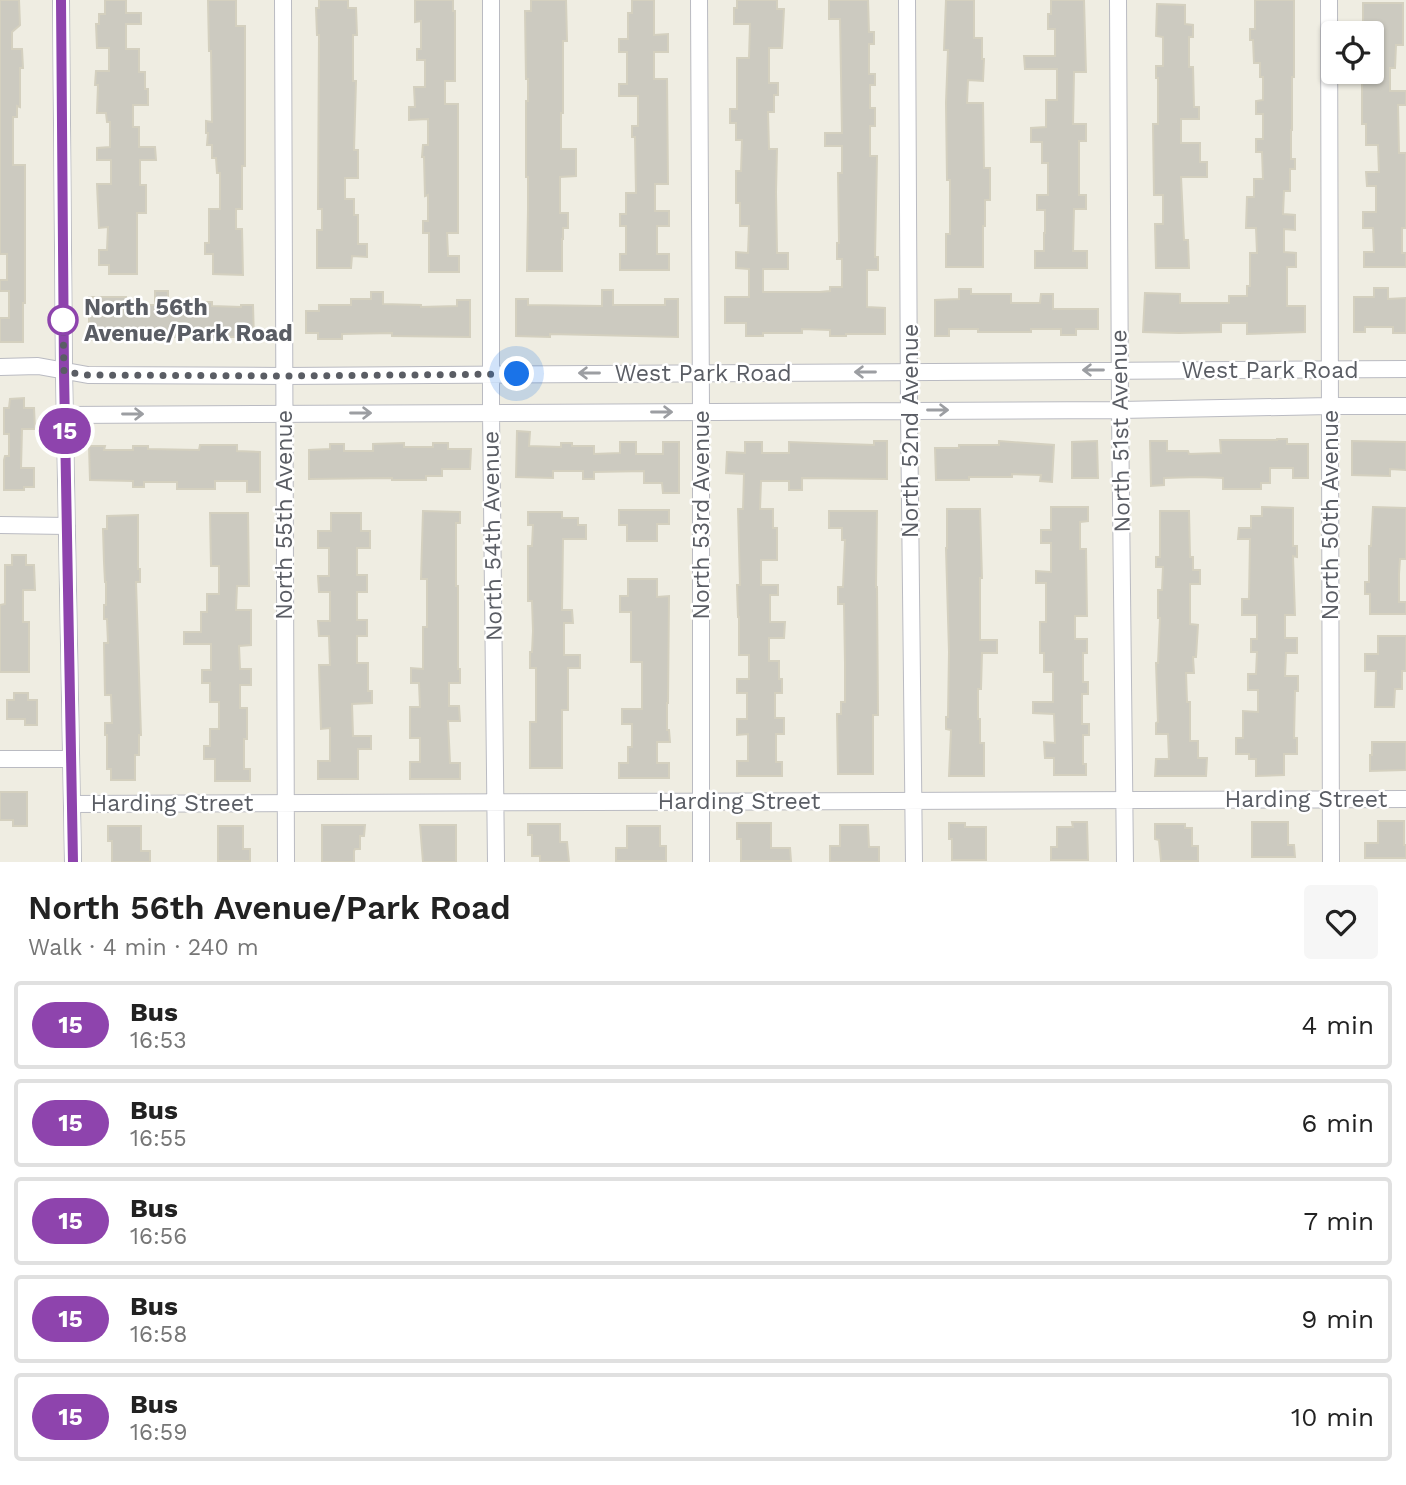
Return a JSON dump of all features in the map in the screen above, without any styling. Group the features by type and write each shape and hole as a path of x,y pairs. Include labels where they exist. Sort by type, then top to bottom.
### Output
{"street":[{"path":"61,0 64,372 73,862"},
{"name":"North 55th Avenue","path":"283,0 286,862"},
{"name":"North 54th Avenue","path":"491,0 491,412 496,862"},
{"name":"North 53rd Avenue","path":"699,0 701,862"},
{"name":"North 52nd Avenue","path":"907,0 914,862"},
{"name":"North 51st Avenue","path":"1118,0 1125,862"},
{"name":"North 50th Avenue","path":"1329,0 1331,862"},
{"name":"West Park Road","path":"0,367 38,366 88,375 284,376 1406,369"},
{"name":"West Park Road","path":"65,415 1406,406"},
{"path":"0,526 67,526"},
{"path":"0,759 70,759"},
{"name":"Harding Street","path":"72,804 1406,799"}],"building":[{"path":"0,0 19,0 20,25 12,32 12,49 22,49 23,68 20,68 20,107 17,106 17,117 13,117 13,165 25,165 23,342 0,342 0,318 9,318 9,291 0,291 0,280 7,280 7,254 0,254"},
{"path":"105,0 126,0 126,13 141,13 141,24 126,24 126,49 139,49 139,72 145,72 145,89 148,89 148,105 133,105 133,127 139,127 139,147 155,147 156,160 140,160 140,185 146,185 146,213 137,213 137,274 109,274 109,265 99,265 99,250 107,250 108,227 99,228 97,184 111,184 111,160 97,160 97,148 110,147 110,122 107,122 106,113 97,113 98,85 95,85 96,71 109,71 109,48 97,48 96,24 99,24 99,14 105,14"},
{"path":"208,0 236,0 236,26 245,26 245,166 242,166 242,209 236,209 236,229 242,229 243,275 213,274 213,254 205,254 205,243 209,243 209,209 220,209 220,173 217,173 216,158 212,158 212,145 207,145 206,133 206,121 212,122"},
{"path":"319,0 348,0 348,8 356,8 357,35 353,35 353,81 356,81 354,150 358,150 358,178 345,178 345,199 354,199 354,215 358,215 358,244 367,244 367,257 352,256 351,268 317,268 317,230 322,230 322,209 318,209 319,35 316,8 319,8"},
{"path":"415,0 453,0 455,11 455,81 445,81 445,104 458,104 458,233 447,233 448,256 459,256 459,272 429,272 429,233 423,233 423,221 428,221 428,195 425,196 422,157 423,145 428,145 428,119 409,120 409,107 415,107 414,87 425,87 425,60 417,60 417,49 421,49 421,21 415,22"},
{"path":"531,0 566,0 567,41 563,41 561,149 576,149 576,176 560,177 560,213 568,213 568,228 563,228 562,271 527,271 528,79 525,11 531,11"},
{"path":"632,0 654,0 654,35 668,34 668,52 654,52 654,79 667,79 668,184 655,184 655,211 669,211 669,226 657,226 657,254 669,254 669,270 620,270 620,254 626,254 626,226 620,226 620,214 626,214 626,193 636,193 635,137 632,137 632,126 638,126 638,96 619,96 619,84 627,84 627,52 619,52 619,39 628,39 628,13 632,13"},
{"path":"737,0 777,0 777,9 784,9 782,48 769,48 769,83 778,83 778,95 774,95 774,112 768,112 769,149 777,149 777,253 788,253 788,269 763,269 763,292 820,292 830,291 830,287 842,287 842,259 837,259 837,243 838,173 842,173 842,146 825,146 825,133 842,133 840,19 829,19 829,0 868,0 869,32 874,32 874,44 869,44 869,74 875,74 875,85 870,85 870,108 875,108 875,126 870,126 870,156 877,156 875,257 878,257 878,270 867,270 867,307 885,308 885,334 830,336 830,330 802,329 802,333 746,336 746,323 725,323 725,297 749,297 749,269 736,268 736,252 748,253 749,226 740,226 740,203 736,203 736,171 741,171 742,140 736,140 736,123 730,123 730,109 737,109 737,58 749,58 750,24 734,24"},
{"path":"946,0 974,0 974,38 982,38 983,81 968,80 967,103 983,103 984,168 990,168 990,200 985,200 983,226 983,267 946,267 946,234 950,234 950,180 947,180 948,50 944,50"},
{"path":"1051,0 1084,0 1086,72 1074,72 1073,124 1086,124 1086,141 1079,141 1079,195 1086,195 1086,209 1074,209 1073,251 1087,251 1087,268 1035,268 1035,251 1044,251 1045,233 1045,210 1037,210 1037,195 1048,195 1048,163 1042,163 1042,142 1031,142 1031,128 1046,127 1046,100 1057,100 1057,69 1025,69 1024,56 1055,56 1055,29 1048,29"},
{"path":"1255,0 1294,0 1291,159 1295,159 1295,169 1290,169 1290,191 1284,191 1283,214 1295,215 1295,230 1284,229 1284,252 1296,253 1296,267 1287,267 1287,306 1305,306 1305,332 1247,334 1247,323 1221,323 1221,332 1143,332 1145,293 1180,294 1180,303 1229,303 1229,296 1247,296 1247,286 1250,286 1250,253 1257,253 1256,228 1246,228 1247,197 1254,197 1254,179 1263,179 1262,152 1256,152 1256,139 1263,139 1263,114 1256,114 1256,101 1263,100 1263,77 1260,77 1260,63 1254,63 1253,40 1250,40 1250,29 1255,29"},
{"path":"1363,3 1403,3 1403,45 1396,45 1395,68 1390,68 1390,91 1406,91 1406,105 1398,105 1399,153 1406,153 1406,228 1402,228 1402,253 1406,253 1406,267 1364,267 1364,252 1374,252 1373,228 1363,228 1363,212 1376,212 1376,186 1367,186 1366,172 1379,172 1378,145 1366,145 1366,124 1362,124 1362,84 1384,84 1384,21 1363,21"},
{"path":"1157,4 1185,5 1185,24 1193,25 1193,37 1189,37 1189,67 1193,67 1194,107 1199,107 1199,119 1181,119 1181,143 1200,143 1200,162 1207,162 1207,177 1181,177 1184,240 1188,240 1189,268 1156,268 1155,224 1163,224 1163,195 1154,195 1153,124 1158,124 1156,66 1163,66 1163,37 1156,36"},
{"path":"1374,288 1388,288 1388,299 1406,298 1406,333 1393,333 1393,327 1365,327 1365,332 1354,332 1354,297 1374,297"},
{"path":"959,289 971,289 971,294 1011,294 1011,303 1040,303 1041,294 1053,294 1053,309 1098,309 1098,329 1076,329 1076,335 1061,335 1061,329 978,332 978,329 949,329 949,336 935,336 935,300 959,299"},
{"path":"602,290 613,290 613,305 665,305 665,299 678,299 678,337 550,334 550,337 516,336 516,299 528,299 528,305 602,306"},
{"path":"155,291 168,291 168,304 198,305 199,302 212,302 212,306 253,305 254,340 241,340 241,337 198,340 198,337 169,337 169,340 153,340 153,333 127,333 127,339 89,340 89,297 126,297 126,305 155,305"},
{"path":"371,292 383,292 383,304 457,306 457,300 470,300 470,337 392,336 392,333 342,334 342,339 318,339 318,333 306,333 306,311 319,311 319,305 351,305 351,299 371,299"},
{"path":"24,398 24,408 34,408 35,429 22,429 21,468 34,468 34,487 4,490 4,460 5,456 9,456 9,434 4,434 4,408 9,408 10,399"},
{"path":"517,431 530,432 529,446 561,447 561,443 572,443 572,446 594,446 594,454 620,453 620,442 636,442 636,454 663,454 663,442 679,442 679,493 663,493 662,483 644,483 644,471 594,472 594,479 583,479 583,471 553,471 553,478 516,477"},
{"path":"1287,439 1287,444 1308,444 1308,478 1293,478 1293,468 1270,468 1270,483 1261,483 1261,489 1223,489 1223,478 1199,477 1164,478 1164,485 1151,486 1150,441 1167,441 1167,451 1188,451 1189,454 1221,453 1220,440"},
{"path":"874,441 887,441 887,479 802,478 802,490 789,490 789,481 761,481 760,509 773,509 773,528 777,528 777,560 761,560 761,585 778,585 778,595 770,595 770,622 785,622 784,638 769,638 769,661 779,661 779,679 782,679 782,693 775,693 775,718 784,718 784,734 776,734 776,762 782,762 782,776 737,776 737,761 748,761 748,734 737,735 737,719 747,719 747,693 737,693 737,679 749,679 749,655 739,655 737,585 740,585 738,509 743,509 744,474 726,473 727,452 745,453 745,442 762,442 762,453 789,453 789,442 874,445"},
{"path":"999,441 1054,445 1052,482 1040,481 1041,475 1012,474 1012,477 936,480 935,448 999,445"},
{"path":"1097,441 1098,478 1072,478 1072,442"},
{"path":"1352,441 1406,442 1406,470 1390,469 1390,476 1352,475"},
{"path":"404,443 404,447 433,447 433,443 448,443 448,449 471,449 470,469 442,469 442,476 426,476 426,480 309,479 309,450 330,449 330,444 344,444 344,451 373,451 373,444"},
{"path":"200,445 237,445 237,451 260,452 260,492 247,492 247,481 215,481 215,489 177,489 177,482 144,482 144,487 133,487 133,481 90,480 89,446 105,446 104,450 133,450 133,446 148,446 148,449 199,450"},
{"path":"1051,507 1088,507 1088,521 1080,522 1080,549 1086,549 1087,616 1075,616 1075,639 1087,639 1087,653 1083,653 1083,682 1088,682 1088,694 1082,694 1082,724 1089,724 1089,735 1083,735 1083,764 1086,764 1086,775 1054,775 1054,758 1045,758 1044,742 1055,743 1054,714 1033,713 1033,702 1053,702 1053,672 1044,672 1044,653 1040,653 1040,622 1046,622 1046,583 1036,583 1036,571 1051,572 1051,543 1041,543 1041,530 1051,530"},
{"path":"1262,507 1293,508 1293,546 1297,546 1297,557 1293,556 1295,615 1285,615 1285,638 1297,638 1297,653 1286,653 1285,676 1298,676 1294,738 1297,738 1297,754 1284,754 1284,775 1256,776 1256,759 1249,759 1249,754 1236,754 1236,738 1243,738 1243,711 1258,712 1258,690 1248,690 1248,674 1256,674 1257,652 1251,652 1251,639 1257,639 1257,615 1242,615 1242,599 1249,599 1250,539 1238,539 1239,528 1251,528 1251,516 1262,516"},
{"path":"1373,507 1406,508 1406,559 1400,559 1399,602 1406,602 1406,614 1370,614 1370,594 1365,594 1365,582 1369,582"},
{"path":"947,509 980,509 980,640 997,640 997,653 982,653 981,689 978,689 980,743 984,743 984,776 949,776 951,730 946,729 949,652"},
{"path":"619,510 669,510 669,524 657,524 657,541 627,541 627,525 619,525"},
{"path":"423,511 460,512 460,523 456,523 456,586 460,683 449,683 449,706 459,706 460,721 448,721 450,763 460,763 460,779 410,779 410,762 420,762 420,738 410,738 410,707 420,707 419,683 411,683 411,668 423,669 423,627 427,627 427,579 421,579"},
{"path":"829,511 877,511 878,715 873,715 873,774 838,774 837,714 841,714 841,702 845,702 845,663 844,604 838,604 838,587 843,587 845,540 842,540 842,528 829,528"},
{"path":"1160,511 1189,511 1190,557 1193,557 1193,570 1200,570 1200,584 1190,584 1190,624 1198,625 1196,657 1193,657 1194,673 1186,673 1187,702 1190,702 1190,741 1198,741 1198,758 1207,758 1206,776 1155,776 1156,759 1169,759 1168,734 1156,734 1156,663 1160,618 1158,590 1162,590 1163,567 1156,567 1156,557 1160,557"},
{"path":"528,512 562,512 562,518 578,518 578,525 586,525 586,539 563,539 562,610 572,610 573,623 564,623 564,655 580,655 580,668 568,668 568,710 562,710 562,768 530,768 530,722 536,722 536,668 530,668 533,631 532,601 528,601 528,546 532,546 533,525 528,525"},
{"path":"210,513 248,513 249,586 237,586 236,610 251,610 251,645 239,646 240,669 251,669 251,685 240,685 240,708 247,708 244,769 250,769 250,781 215,781 215,759 204,759 204,746 210,746 210,729 219,729 219,702 210,702 210,683 202,683 202,670 211,670 211,644 184,644 184,632 201,632 201,612 207,612 207,594 219,594 219,566 211,566"},
{"path":"331,513 361,513 361,531 370,531 370,548 357,548 357,575 367,575 367,592 357,592 357,620 367,620 367,636 357,636 357,663 368,663 368,691 372,691 372,703 352,704 353,736 371,736 371,749 358,749 358,779 318,779 318,761 330,761 330,728 321,729 319,665 330,665 329,636 319,636 318,621 330,621 330,592 319,592 318,576 329,576 329,548 318,548 318,531 331,531"},
{"path":"138,515 140,582 136,582 141,735 139,755 135,755 135,780 111,780 111,769 107,769 105,735 105,723 112,723 111,695 105,695 104,643 108,643 107,619 104,619 106,582 103,529 107,529 107,516"},
{"path":"12,555 26,555 26,565 34,565 35,590 23,590 23,622 29,622 29,672 0,672 0,605 5,604 5,565 12,565"},
{"path":"628,579 657,579 657,597 669,596 667,730 670,742 657,742 657,763 669,763 669,778 619,778 619,763 628,763 628,747 632,747 632,724 622,724 622,709 642,709 642,662 631,662 631,612 620,612 620,596 628,596"},
{"path":"1378,636 1406,636 1406,671 1402,671 1402,689 1395,689 1394,707 1375,707 1376,671 1365,671 1365,654 1378,654"},
{"path":"14,693 28,693 28,700 37,700 37,725 25,725 25,719 7,719 7,700 14,700"},
{"path":"1372,742 1406,742 1406,770 1370,771"},
{"path":"0,792 27,792 27,826 13,826 13,820 0,820"},
{"path":"1378,821 1404,821 1406,858 1365,858 1365,843 1378,843"},
{"path":"1072,822 1087,822 1088,860 1051,860 1051,847 1057,847 1057,827 1073,827"},
{"path":"1252,822 1288,822 1288,845 1294,845 1295,857 1252,857"},
{"path":"737,823 771,823 771,848 790,848 791,861 741,861 741,839 737,839"},
{"path":"949,823 965,823 965,827 986,827 986,860 952,860"},
{"path":"528,824 560,824 560,842 567,842 569,862 540,862 540,856 532,856 532,835 528,835"},
{"path":"1155,824 1185,824 1185,828 1192,828 1192,846 1198,846 1198,861 1161,861 1159,840 1155,839"},
{"path":"322,825 365,825 364,836 360,836 360,849 354,851 354,862 322,862"},
{"path":"420,825 456,825 456,862 423,862"},
{"path":"840,825 868,825 869,847 879,847 879,862 830,862 830,846 840,846"},
{"path":"108,826 141,826 141,851 150,851 150,862 112,862 112,841 108,841"},
{"path":"218,826 243,826 243,849 250,849 250,861 218,861"},
{"path":"627,826 660,826 660,846 666,846 666,861 616,861 616,848 627,848"}],"bus line":[{"name":"15","path":"61,0 64,372 73,862"}],"place":[{"name":"North 56th Avenue/Park Road","path":"63,320"}],"route":[{"path":"63,320 64,372 88,375 517,374"}]}
